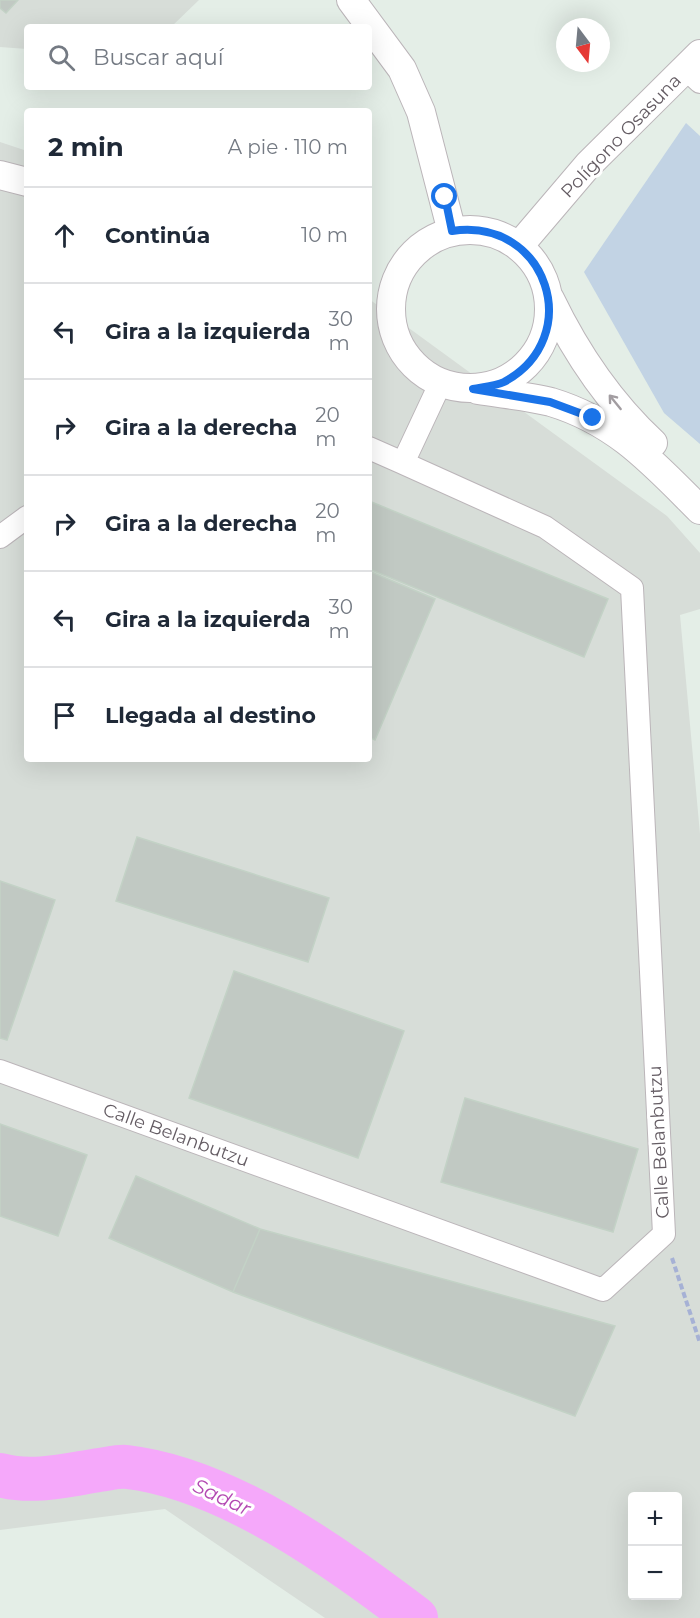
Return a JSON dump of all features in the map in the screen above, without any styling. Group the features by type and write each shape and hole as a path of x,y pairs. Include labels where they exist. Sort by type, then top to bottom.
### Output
{"street":[{"path":"351,0 369,24"},
{"path":"372,28 402,69 421,112 452,231"},
{"name":"Polígono Osasuna","path":"519,246 588,165 695,69"},
{"path":"0,175 24,181"},
{"path":"473,389 503,382 532,360 550,319 546,282 525,250 498,234 472,228 452,231 418,248 395,279 380,294 390,307 394,337 411,364 440,384 550,402 593,418 634,444 700,510"},
{"path":"547,293 565,330 594,376 632,424 700,488"},
{"path":"403,463 440,384"},
{"name":"Calle Belanbutzu","path":"0,1071 603,1290 664,1234 632,588 545,527 372,449"},
{"path":"0,537 24,519"}],"path":[{"path":"664,1234 700,1343"}],"shaded area":[{"path":"0,0 199,0 174,24 24,24 24,49 0,47"},
{"path":"686,123 700,136 700,444 664,413 584,272"},
{"path":"0,142 24,150 24,762 372,762 372,301 667,516 700,553 700,609 680,615 700,834 700,1618 325,1618 165,1509 0,1530"}],"building":[{"path":"0,0 18,0 6,13 0,8"},
{"path":"372,502 608,599 584,657 372,570"},
{"path":"372,572 435,599 375,740 372,738"},
{"path":"137,837 329,898 308,962 116,901"},
{"path":"0,881 55,900 7,1040 0,1038"},
{"path":"234,971 404,1031 358,1158 189,1098"},
{"path":"465,1098 638,1149 613,1232 441,1182"},
{"path":"0,1124 87,1155 58,1236 0,1216"},
{"path":"136,1176 260,1229 233,1292 109,1238"},
{"path":"260,1229 615,1326 575,1416 233,1292"}],"waterway":[{"name":"Sadar","path":"0,1475 37,1479 127,1467 165,1474 204,1487 280,1524 416,1618"}],"route":[{"path":"445,197 452,231 472,228 498,234 525,250 546,282 550,319 532,360 503,382 473,389 550,402 593,418"}]}
